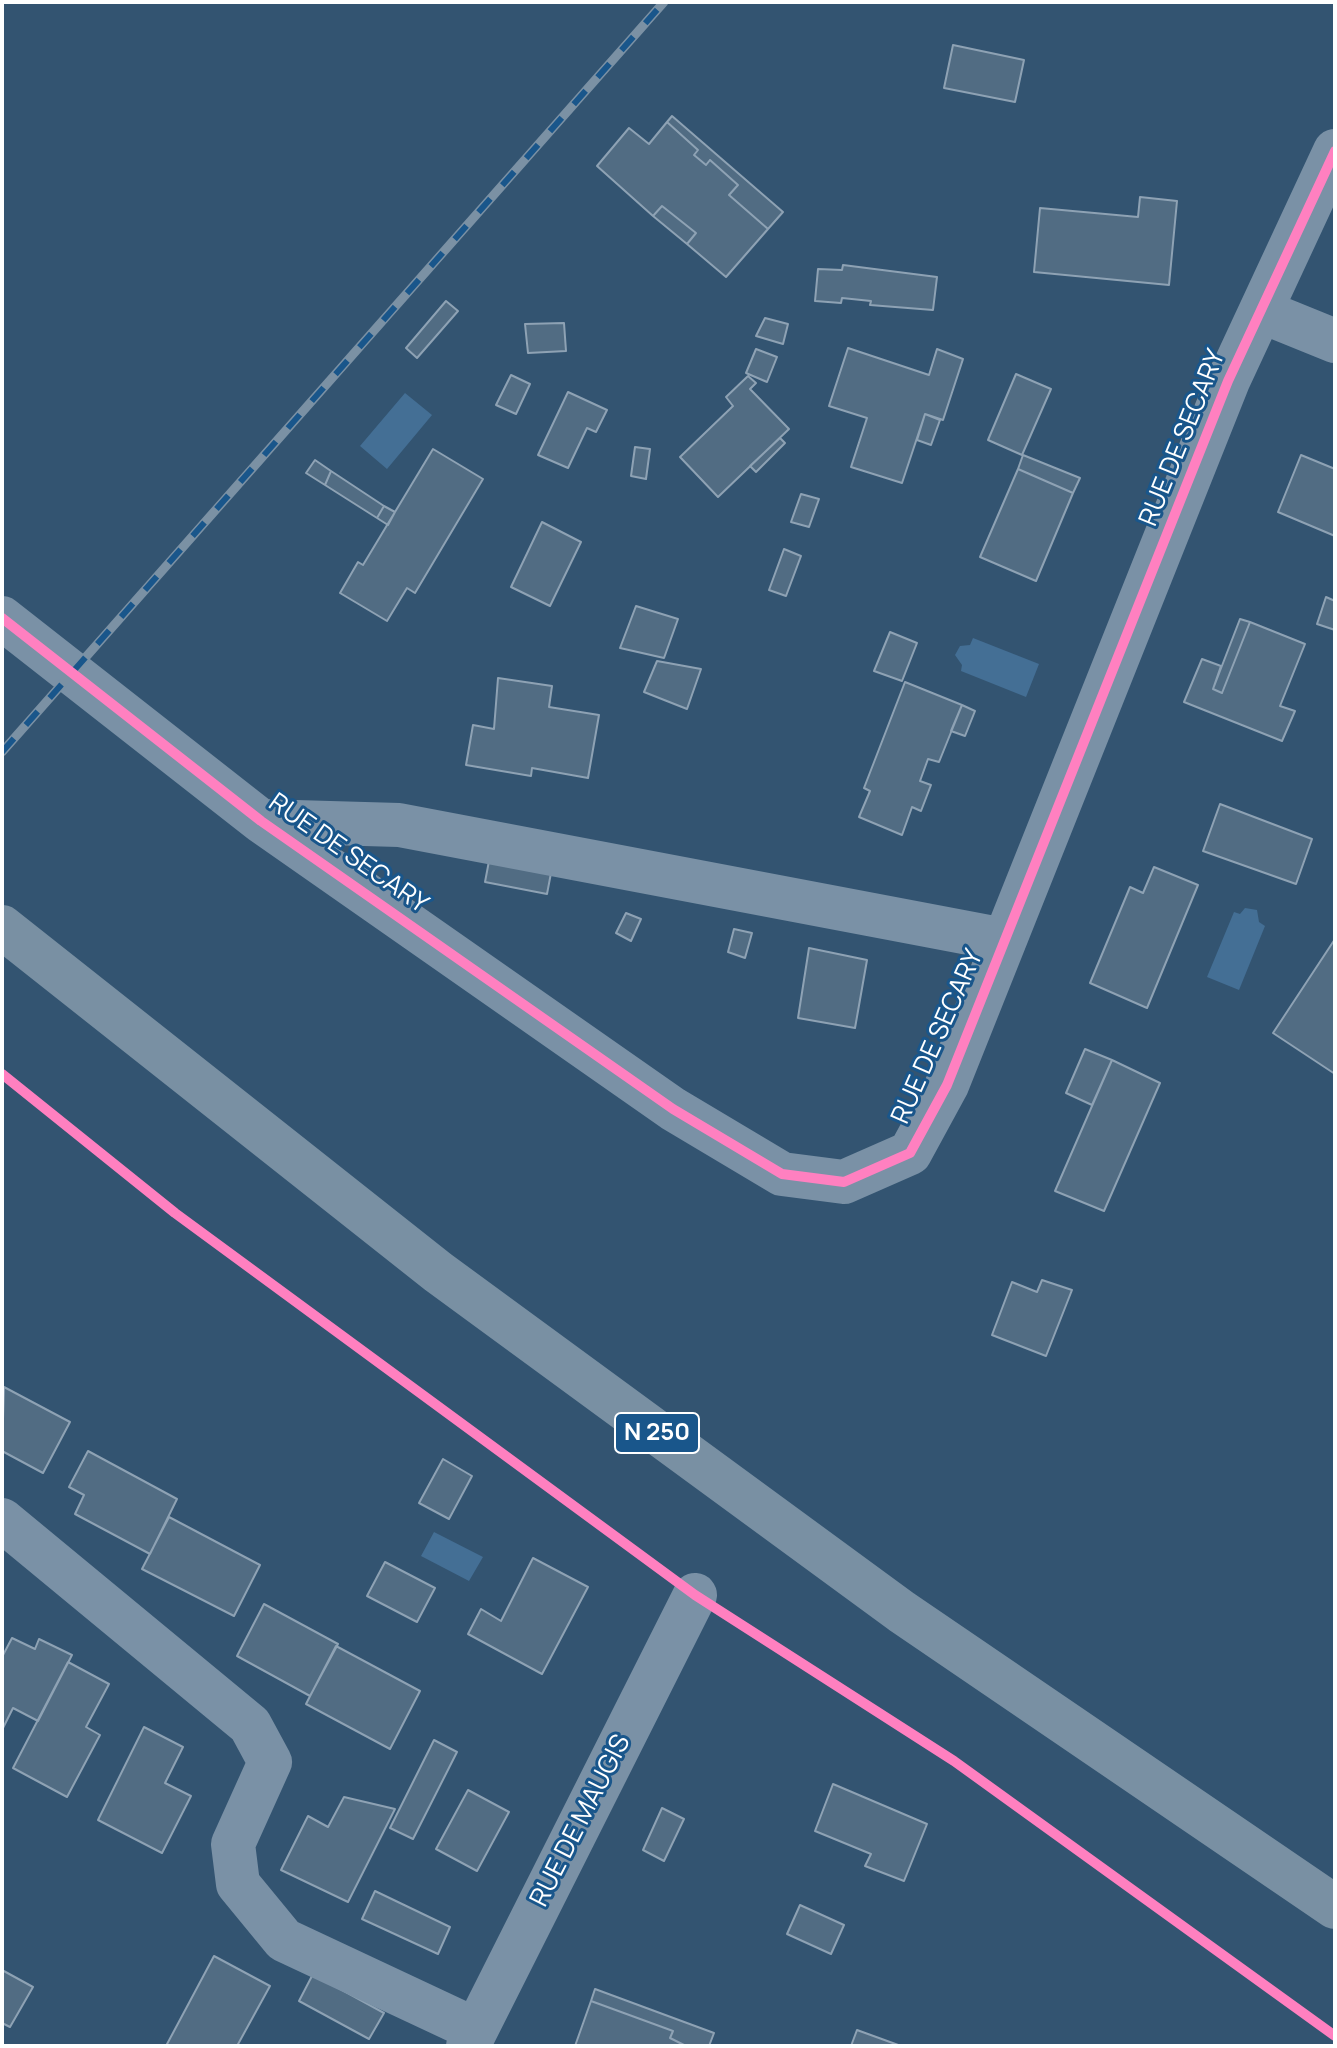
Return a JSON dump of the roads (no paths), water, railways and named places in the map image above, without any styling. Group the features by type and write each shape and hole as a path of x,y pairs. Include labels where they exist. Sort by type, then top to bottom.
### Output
{"main road":[{"name":"N 250","path":"2,927 464,1291 902,1612 1335,1907"}],"street":[{"name":"RUE DE SECARY","path":"2,618 261,821 673,1109 782,1174 844,1182 910,1153 947,1085 1228,381 1335,151"},
{"path":"1261,311 1335,341"},
{"path":"261,821 399,825 1005,940"},
{"path":"2,1520 250,1725 270,1762 233,1844 238,1884 284,1940 472,2038"},
{"name":"RUE DE MAUGIS","path":"472,2038 695,1595"}],"water":[{"path":"405,393 432,415 387,469 360,446"},
{"path":"973,638 1039,664 1026,697 961,671 962,665 955,655 960,646 970,645"},
{"path":"1245,908 1257,910 1259,922 1265,926 1239,990 1207,977 1234,912 1240,914"},
{"path":"434,1532 483,1557 469,1581 421,1556"}],"railway":[{"path":"2,752 664,2"}]}
